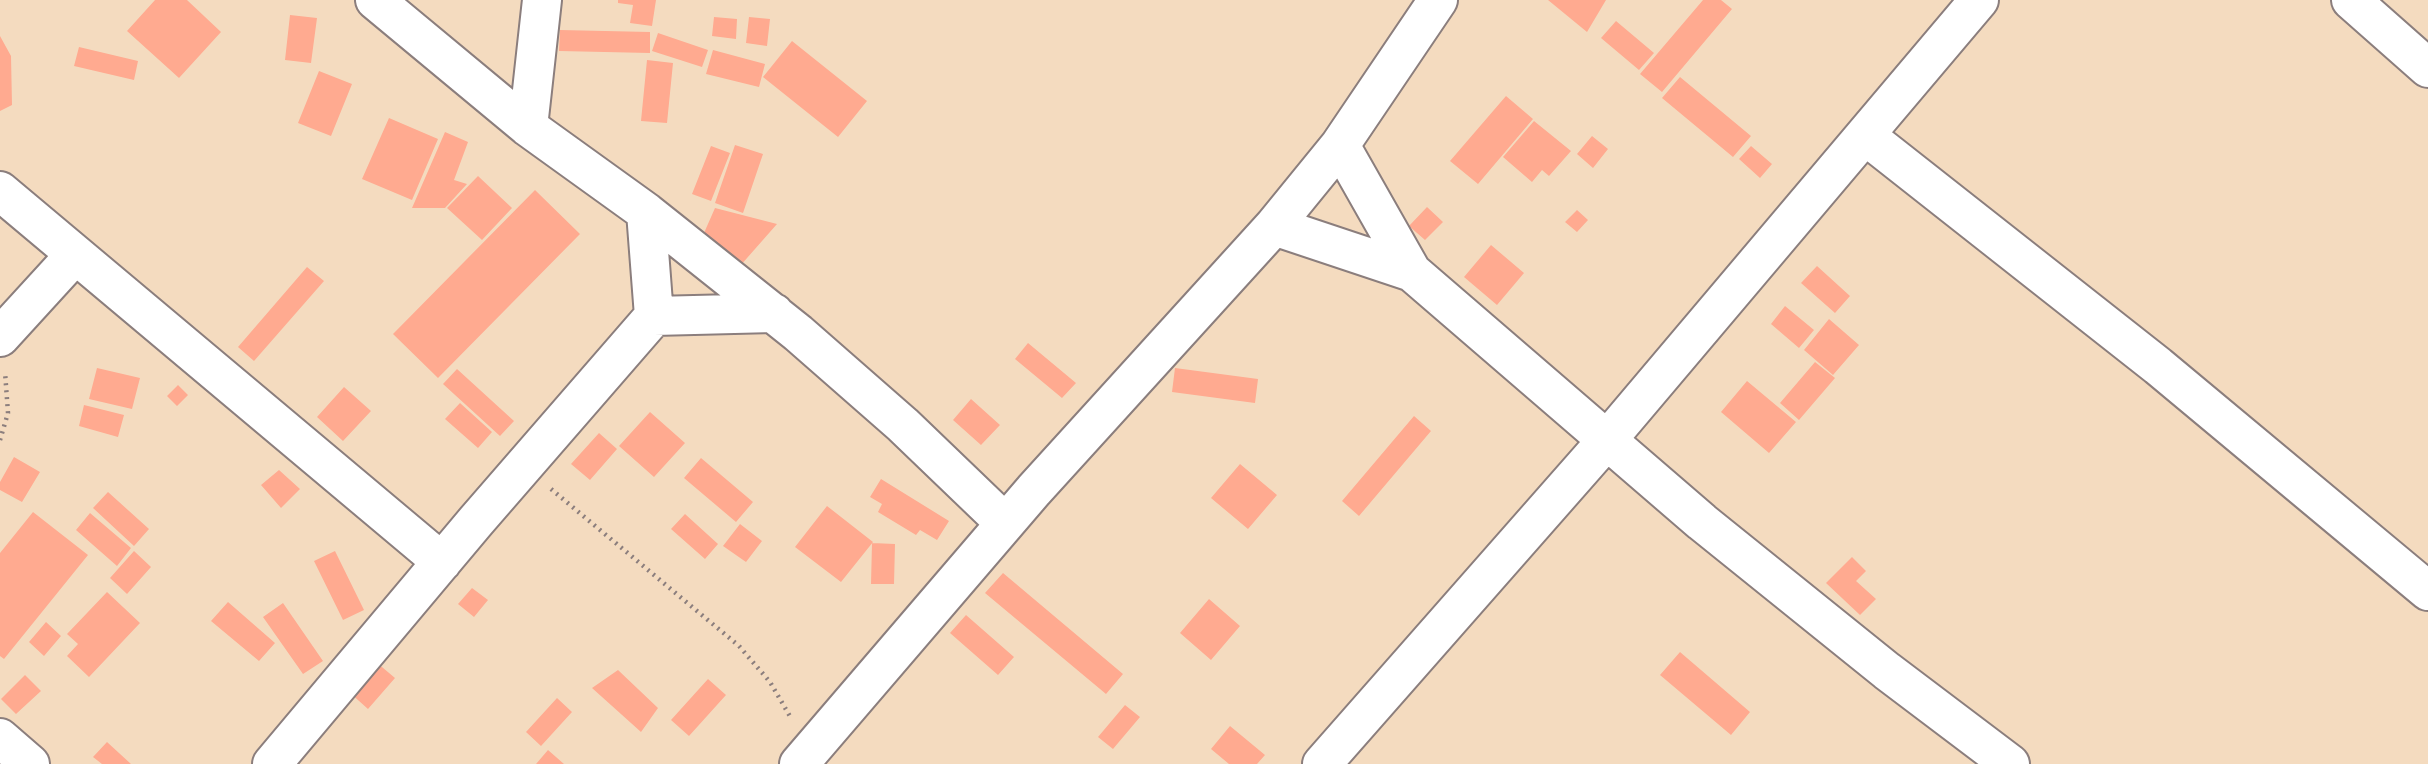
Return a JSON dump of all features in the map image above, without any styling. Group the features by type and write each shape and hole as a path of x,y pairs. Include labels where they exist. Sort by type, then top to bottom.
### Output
{"street":[{"path":"376,0 528,127 646,212 774,313 903,425 1005,523"},
{"path":"528,127 542,0"},
{"path":"800,763 1005,523 1274,226 1340,145 1438,0"},
{"path":"1322,764 1607,440 1979,0"},
{"path":"2351,0 2428,68"},
{"path":"1866,136 2158,366 2428,591"},
{"path":"1340,145 1412,272 1702,522 1887,671 2010,764"},
{"path":"0,191 74,256 442,562"},
{"path":"272,764 654,316 646,212"},
{"path":"1274,226 1412,272"},
{"path":"1,335 74,256"},
{"path":"654,316 774,313"},
{"path":"0,738 30,764"}],"path":[{"path":"0,440 8,414 1,335"},
{"path":"524,466 591,525 739,646 770,682 790,714 800,763"}],"building":[{"path":"155,0 187,0 221,32 179,78 127,31"},
{"path":"618,0 656,0 652,26 630,23 633,5 618,3"},
{"path":"1548,0 1606,0 1587,32"},
{"path":"1703,0 1721,0 1732,9 1662,92 1640,74"},
{"path":"290,15 317,18 311,63 285,60"},
{"path":"714,17 737,19 736,39 712,36"},
{"path":"749,17 770,19 767,46 746,43"},
{"path":"1616,21 1654,53 1639,70 1601,38"},
{"path":"560,30 650,32 650,53 559,51"},
{"path":"658,33 708,50 702,67 652,51"},
{"path":"0,36 11,56 12,105 0,111"},
{"path":"792,41 867,101 838,137 763,77"},
{"path":"79,47 138,61 134,80 74,66"},
{"path":"713,50 765,64 759,87 706,74"},
{"path":"647,60 673,63 667,123 641,121"},
{"path":"319,71 352,84 331,136 298,123"},
{"path":"1680,77 1751,136 1733,157 1662,98"},
{"path":"1506,96 1533,119 1478,184 1450,161"},
{"path":"389,118 438,139 412,200 362,179"},
{"path":"1534,121 1571,151 1549,176 1542,170 1532,182 1503,157"},
{"path":"445,132 468,142 454,180 467,184 445,208 412,208"},
{"path":"1592,136 1608,149 1593,168 1577,154"},
{"path":"735,145 763,154 743,213 715,203"},
{"path":"711,146 730,153 711,201 692,194"},
{"path":"1751,146 1772,164 1760,178 1739,159"},
{"path":"478,176 512,208 482,240 447,208"},
{"path":"535,190 580,234 438,378 393,334"},
{"path":"1427,207 1443,222 1425,240 1409,226"},
{"path":"715,208 777,224 740,266 704,233"},
{"path":"1577,210 1588,220 1577,232 1565,222"},
{"path":"1491,245 1524,273 1497,305 1464,277"},
{"path":"1817,266 1850,296 1835,313 1801,283"},
{"path":"307,267 324,281 254,361 238,347"},
{"path":"1785,306 1814,330 1799,348 1771,324"},
{"path":"1829,319 1859,345 1833,375 1804,350"},
{"path":"1028,343 1076,383 1062,398 1015,359"},
{"path":"1815,362 1835,378 1799,420 1780,403"},
{"path":"97,368 140,378 132,409 89,399"},
{"path":"1175,368 1258,379 1255,403 1172,392"},
{"path":"457,369 514,421 500,436 443,384"},
{"path":"1747,381 1796,422 1769,453 1721,412"},
{"path":"178,385 188,395 177,406 167,396"},
{"path":"344,387 371,411 343,441 317,417"},
{"path":"971,399 1000,425 981,445 953,420"},
{"path":"460,403 492,432 478,448 445,419"},
{"path":"84,405 124,415 118,437 79,426"},
{"path":"650,412 685,443 654,477 619,446"},
{"path":"1414,416 1431,431 1359,516 1342,501"},
{"path":"599,433 617,449 590,480 571,464"},
{"path":"14,457 40,472 22,502 0,490 0,482"},
{"path":"701,458 753,502 736,522 684,478"},
{"path":"1240,464 1277,495 1248,529 1211,498"},
{"path":"279,470 300,489 281,508 261,485"},
{"path":"881,479 949,521 937,540 920,530 916,535 878,512 882,504 870,497"},
{"path":"108,492 149,529 134,546 93,508"},
{"path":"827,506 873,542 841,582 795,547"},
{"path":"33,512 88,555 4,659 0,656 0,553"},
{"path":"90,513 131,548 117,566 76,530"},
{"path":"685,514 718,544 705,559 671,529"},
{"path":"740,524 762,541 746,562 723,546"},
{"path":"872,543 895,544 894,584 871,584"},
{"path":"134,551 151,567 127,594 110,578"},
{"path":"335,551 364,610 343,620 314,561"},
{"path":"1852,557 1866,571 1856,581 1876,599 1860,615 1826,583"},
{"path":"1003,573 1123,674 1106,694 985,593"},
{"path":"472,588 488,600 474,617 458,604"},
{"path":"107,592 140,623 89,677 67,656 78,644 67,634"},
{"path":"1209,599 1240,626 1211,660 1180,633"},
{"path":"228,602 275,643 259,661 211,621"},
{"path":"283,603 323,661 303,674 263,617"},
{"path":"966,615 1014,657 998,675 950,633"},
{"path":"46,622 61,636 44,656 29,642"},
{"path":"1680,652 1750,712 1731,735 1660,675"},
{"path":"376,662 395,678 368,709 349,692"},
{"path":"618,670 658,708 641,732 592,688"},
{"path":"25,675 41,691 16,714 1,699"},
{"path":"708,679 726,695 689,736 671,720"},
{"path":"557,698 572,712 541,746 526,732"},
{"path":"1125,705 1140,717 1113,749 1098,737"},
{"path":"1230,726 1265,755 1257,764 1229,764 1211,749"},
{"path":"107,742 131,764 102,764 93,757"},
{"path":"548,750 564,764 536,764"}]}
